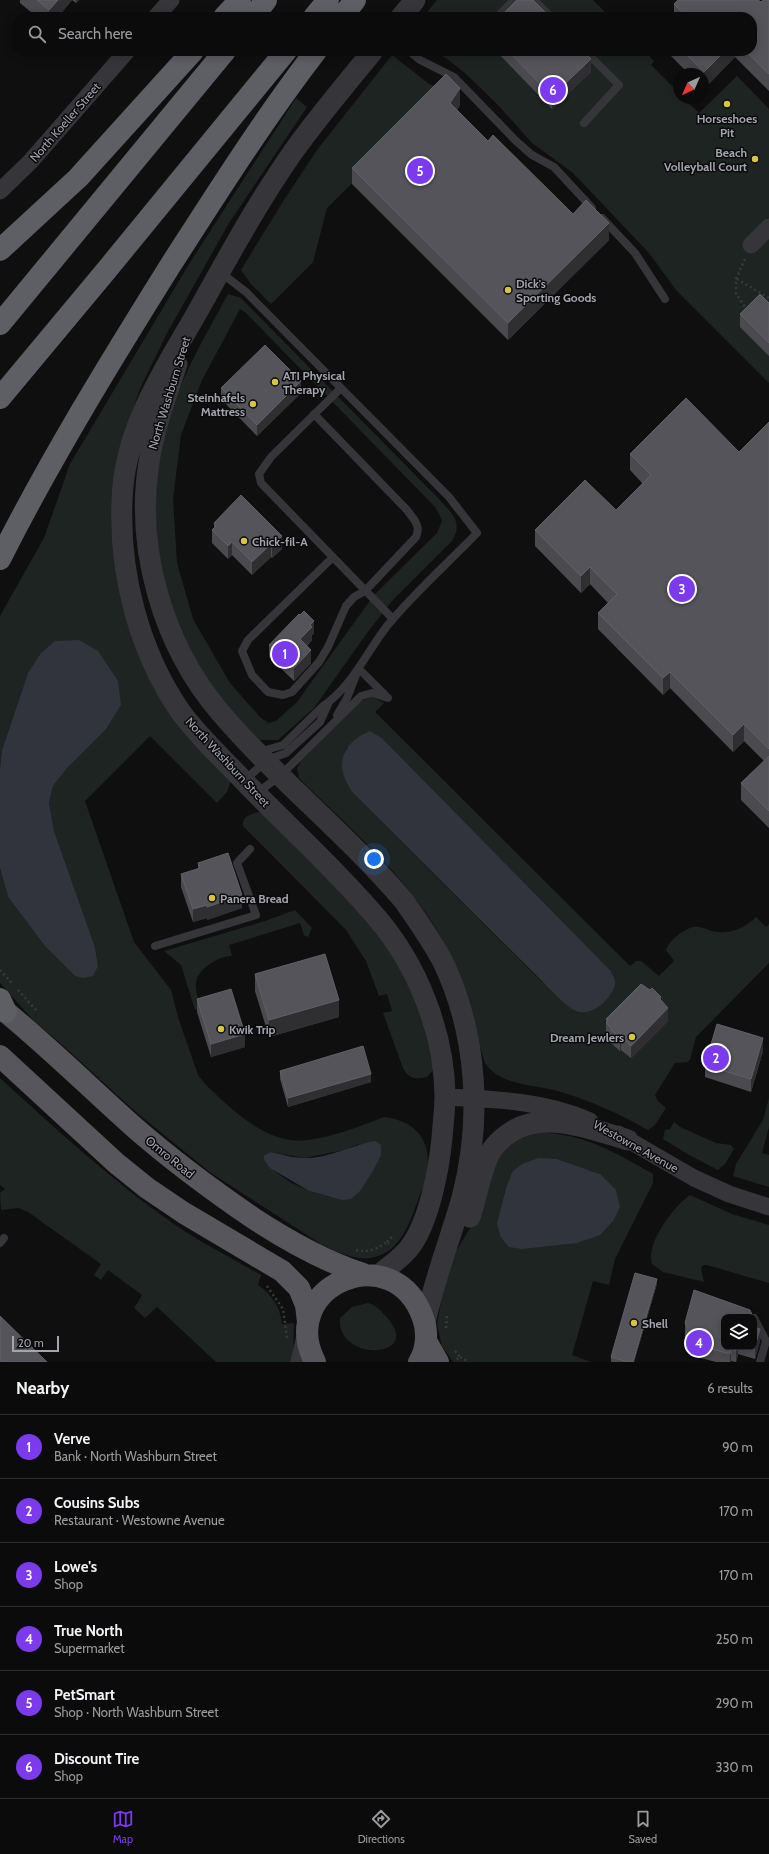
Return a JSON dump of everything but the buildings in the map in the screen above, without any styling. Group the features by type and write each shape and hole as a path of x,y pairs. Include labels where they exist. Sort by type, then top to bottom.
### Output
{"highway":[{"path":"229,12 240,0"},
{"path":"257,12 266,0"},
{"path":"318,12 328,0"},
{"path":"346,12 355,0"},
{"path":"0,250 78,178 188,56"},
{"path":"0,324 221,56"},
{"path":"0,398 282,56"},
{"path":"0,559 32,496 135,321 238,160 312,56"},
{"name":"Omro Road","path":"2,1006 136,1128 202,1182 271,1230 302,1248 344,1268 395,1282 409,1292 419,1306 426,1332 445,1355"},
{"path":"0,1056 116,1163 147,1188 184,1213 282,1271 299,1288 306,1304 310,1353 315,1362"},
{"path":"308,1329 315,1304 327,1289 344,1279 371,1275"},
{"path":"419,1362 426,1332"}],"street":[{"path":"160,12 171,0"},
{"path":"405,12 415,0"},
{"name":"North Koeller Street","path":"0,191 30,162 123,56"},
{"name":"North Washburn Street","path":"369,56 293,153 260,203 153,387 135,428 125,471 122,493 124,547 128,579 136,616 154,666 164,686 193,727 369,909 396,944 420,987 433,1023 439,1049 445,1097"},
{"path":"751,246 769,227"},
{"name":"North Washburn Street","path":"190,324 158,422 149,463 146,518 149,547 162,606 172,634 184,659 219,711 391,886 417,919 436,948 450,978 460,1011 473,1076 475,1098"},
{"path":"371,1275 406,1251 420,1230 434,1185 440,1158 445,1097"},
{"name":"Westowne Avenue","path":"445,1097 475,1098 532,1104 572,1114 607,1128 694,1178 729,1194 769,1207"},
{"path":"426,1332 431,1292 462,1198 471,1156 475,1098"},
{"path":"446,1249 468,1223 488,1156 496,1144 509,1133 522,1126 554,1122 576,1126 628,1140"},
{"path":"301,1362 308,1329"}],"lane":[{"path":"502,12 514,0"},
{"path":"534,0 546,12"},
{"path":"415,56 454,77 516,142 532,155 554,167 636,253 665,299"},
{"path":"584,123 619,85 590,56"},
{"path":"220,272 246,292 449,497 477,533 393,619 359,669 329,702 320,722 286,753 269,763 250,787"},
{"path":"341,388 271,457 259,474 261,483 332,558 393,619"},
{"path":"314,414 408,510 418,524 418,532 416,537 365,591 354,597 346,606 322,657 292,692 283,695 268,692 252,675 242,651 248,640 332,558"},
{"path":"250,787 269,763 331,724 361,696 372,693 388,698 359,669"},
{"path":"331,724 347,698 359,669"},
{"path":"155,946 256,915 237,863 250,849"},
{"path":"757,1325 766,1341 760,1362"}],"path":[{"path":"746,308 736,294 736,279 751,246"},
{"path":"736,279 769,298"},
{"path":"0,970 37,1011"},
{"path":"353,1249 367,1251 374,1250 387,1242 394,1248"},
{"path":"262,1283 268,1286 283,1309 287,1343"},
{"path":"446,1334 448,1309"},
{"path":"445,1355 460,1356 469,1362"},
{"path":"454,1362 460,1356"}],"shaded area":[{"path":"437,0 593,0 605,12 427,12"},
{"path":"391,56 393,56 429,84 446,90 327,208 313,262 271,304 251,284 241,270 282,203 317,150"},
{"path":"442,56 649,56 654,61 651,65 673,87 673,104 689,104 699,113 737,76 769,109 769,383 676,290 649,253 573,173 532,143 497,104 466,74"},
{"path":"296,98 307,107 229,223 166,335 140,389 126,429 127,616 231,780 227,792 217,803 150,736 85,801 134,942 171,990 178,1017 198,1075 205,1084 226,1104 251,1124 265,1132 279,1137 293,1140 317,1139 346,1131 384,1117 396,1119 405,1123 420,1135 427,1152 427,1174 411,1219 402,1236 389,1251 370,1258 353,1257 324,1246 211,1173 137,1113 34,1021 0,983 0,868 8,897 44,945 75,976 98,966 95,947 54,831 49,803 53,786 68,767 28,673 2,750 0,768 0,616 44,538 70,464 189,264","holes":["359,1144 332,1197 304,1189 286,1179 270,1167 264,1160 270,1152 305,1158 344,1150"]},
{"path":"228,294 241,298 439,499 452,513 457,528 452,541 393,600 367,633 314,708 278,740 260,740 229,707 202,670 188,644 176,616 166,586 159,555 155,493 158,462 164,431 186,374","holes":["240,309 246,313 436,508 442,521 437,533 374,595 297,702 276,721 268,723 259,716 230,683 193,619 177,563 173,499 181,435 202,380"]},
{"path":"79,640 98,651 118,681 121,705 106,729 68,767 53,786 49,803 54,831 95,947 98,966 93,976 83,978 75,976 44,945 8,897 0,868 0,768 2,750 28,673 41,653 55,641"},
{"path":"372,697 384,703 375,712 630,966 636,961 641,961 659,976 674,961 666,950 669,944 685,930 692,927 719,932 730,931 750,923 756,917 766,927 769,924 769,963 696,1037 690,1060 687,1062 675,1063 655,1095 658,1101 666,1108 655,1125 648,1130 616,1113 583,1099 551,1089 509,1081 492,1071 485,1063 459,977 447,949 433,924 417,901 380,858 299,778 297,768 301,761 361,701","holes":["383,739 610,970 610,994 597,1008 589,1012 541,981 353,793 346,782 342,767 346,748"]},
{"path":"370,731 383,739 610,970 615,979 615,985 610,995 602,1004 591,1011 580,1012 564,1003 353,793 343,774 343,757 352,742"},
{"path":"262,811 337,887 373,927 402,971 422,1019 433,1070 427,1077 416,1078 410,1076 403,1068 383,1013 392,1011 387,994 379,996 366,961 346,930 243,826 244,819 246,817"},
{"path":"295,910 312,928 308,937 304,935 300,923 229,945 232,956 215,961 201,972 196,983 196,989 201,1008 195,1010 181,965 164,951 265,921"},
{"path":"0,1078 106,1172 151,1207 195,1238 261,1275 258,1285 271,1297 277,1306 282,1324 294,1323 293,1362 216,1362 157,1307 145,1318 134,1308 142,1295 108,1270 101,1280 94,1275 101,1264 28,1212 18,1208 1,1210 0,1193 5,1189 0,1185"},
{"path":"769,1098 769,1127 762,1153 769,1155 769,1187 733,1176 736,1164 763,1120"},
{"path":"674,1122 680,1127 716,1143 731,1145 734,1149 725,1164 718,1170 663,1139 665,1130 670,1129"},
{"path":"537,1132 570,1136 598,1145 653,1174 653,1183 615,1259 609,1285 593,1281 572,1355 591,1362 453,1362 442,1346 437,1324 442,1297 454,1255 473,1223 487,1175 510,1141","holes":["557,1159 600,1174 497,1223 506,1188 512,1172"]},
{"path":"375,1141 381,1145 381,1155 360,1191 351,1199 342,1200 309,1191 270,1168 264,1160 264,1156 270,1152 295,1157 312,1158"},
{"path":"538,1158 557,1159 600,1174 616,1190 620,1207 613,1221 600,1235 577,1243 522,1249 509,1247 500,1236 497,1223 506,1188 512,1172 522,1164"},
{"path":"690,1195 732,1214 769,1225 769,1283 707,1265 703,1265 701,1268 704,1282 663,1272 652,1264 651,1256 653,1246 662,1226 683,1200"},
{"path":"368,1303 377,1307 382,1312 389,1320 396,1333 394,1342 387,1348 375,1350 362,1348 350,1342 342,1332 340,1318 352,1307"}],"place":[{"name":"Discount Tire","path":"553,90"},
{"name":"Horseshoes Pit","path":"727,104"},
{"name":"Beach Volleyball Court","path":"755,159"},
{"name":"PetSmart","path":"420,171"},
{"name":"Dick's Sporting Goods","path":"508,290"},
{"name":"ATI Physical Therapy","path":"275,382"},
{"name":"Steinhafels Mattress","path":"253,404"},
{"name":"Chick-fil-A","path":"244,541"},
{"name":"Lowe's","path":"682,589"},
{"name":"Verve","path":"285,654"},
{"name":"Panera Bread","path":"212,898"},
{"name":"Kwik Trip","path":"221,1029"},
{"name":"Dream Jewlers","path":"632,1037"},
{"name":"Cousins Subs","path":"716,1058"},
{"name":"Shell","path":"634,1323"},
{"name":"True North","path":"699,1343"}]}
